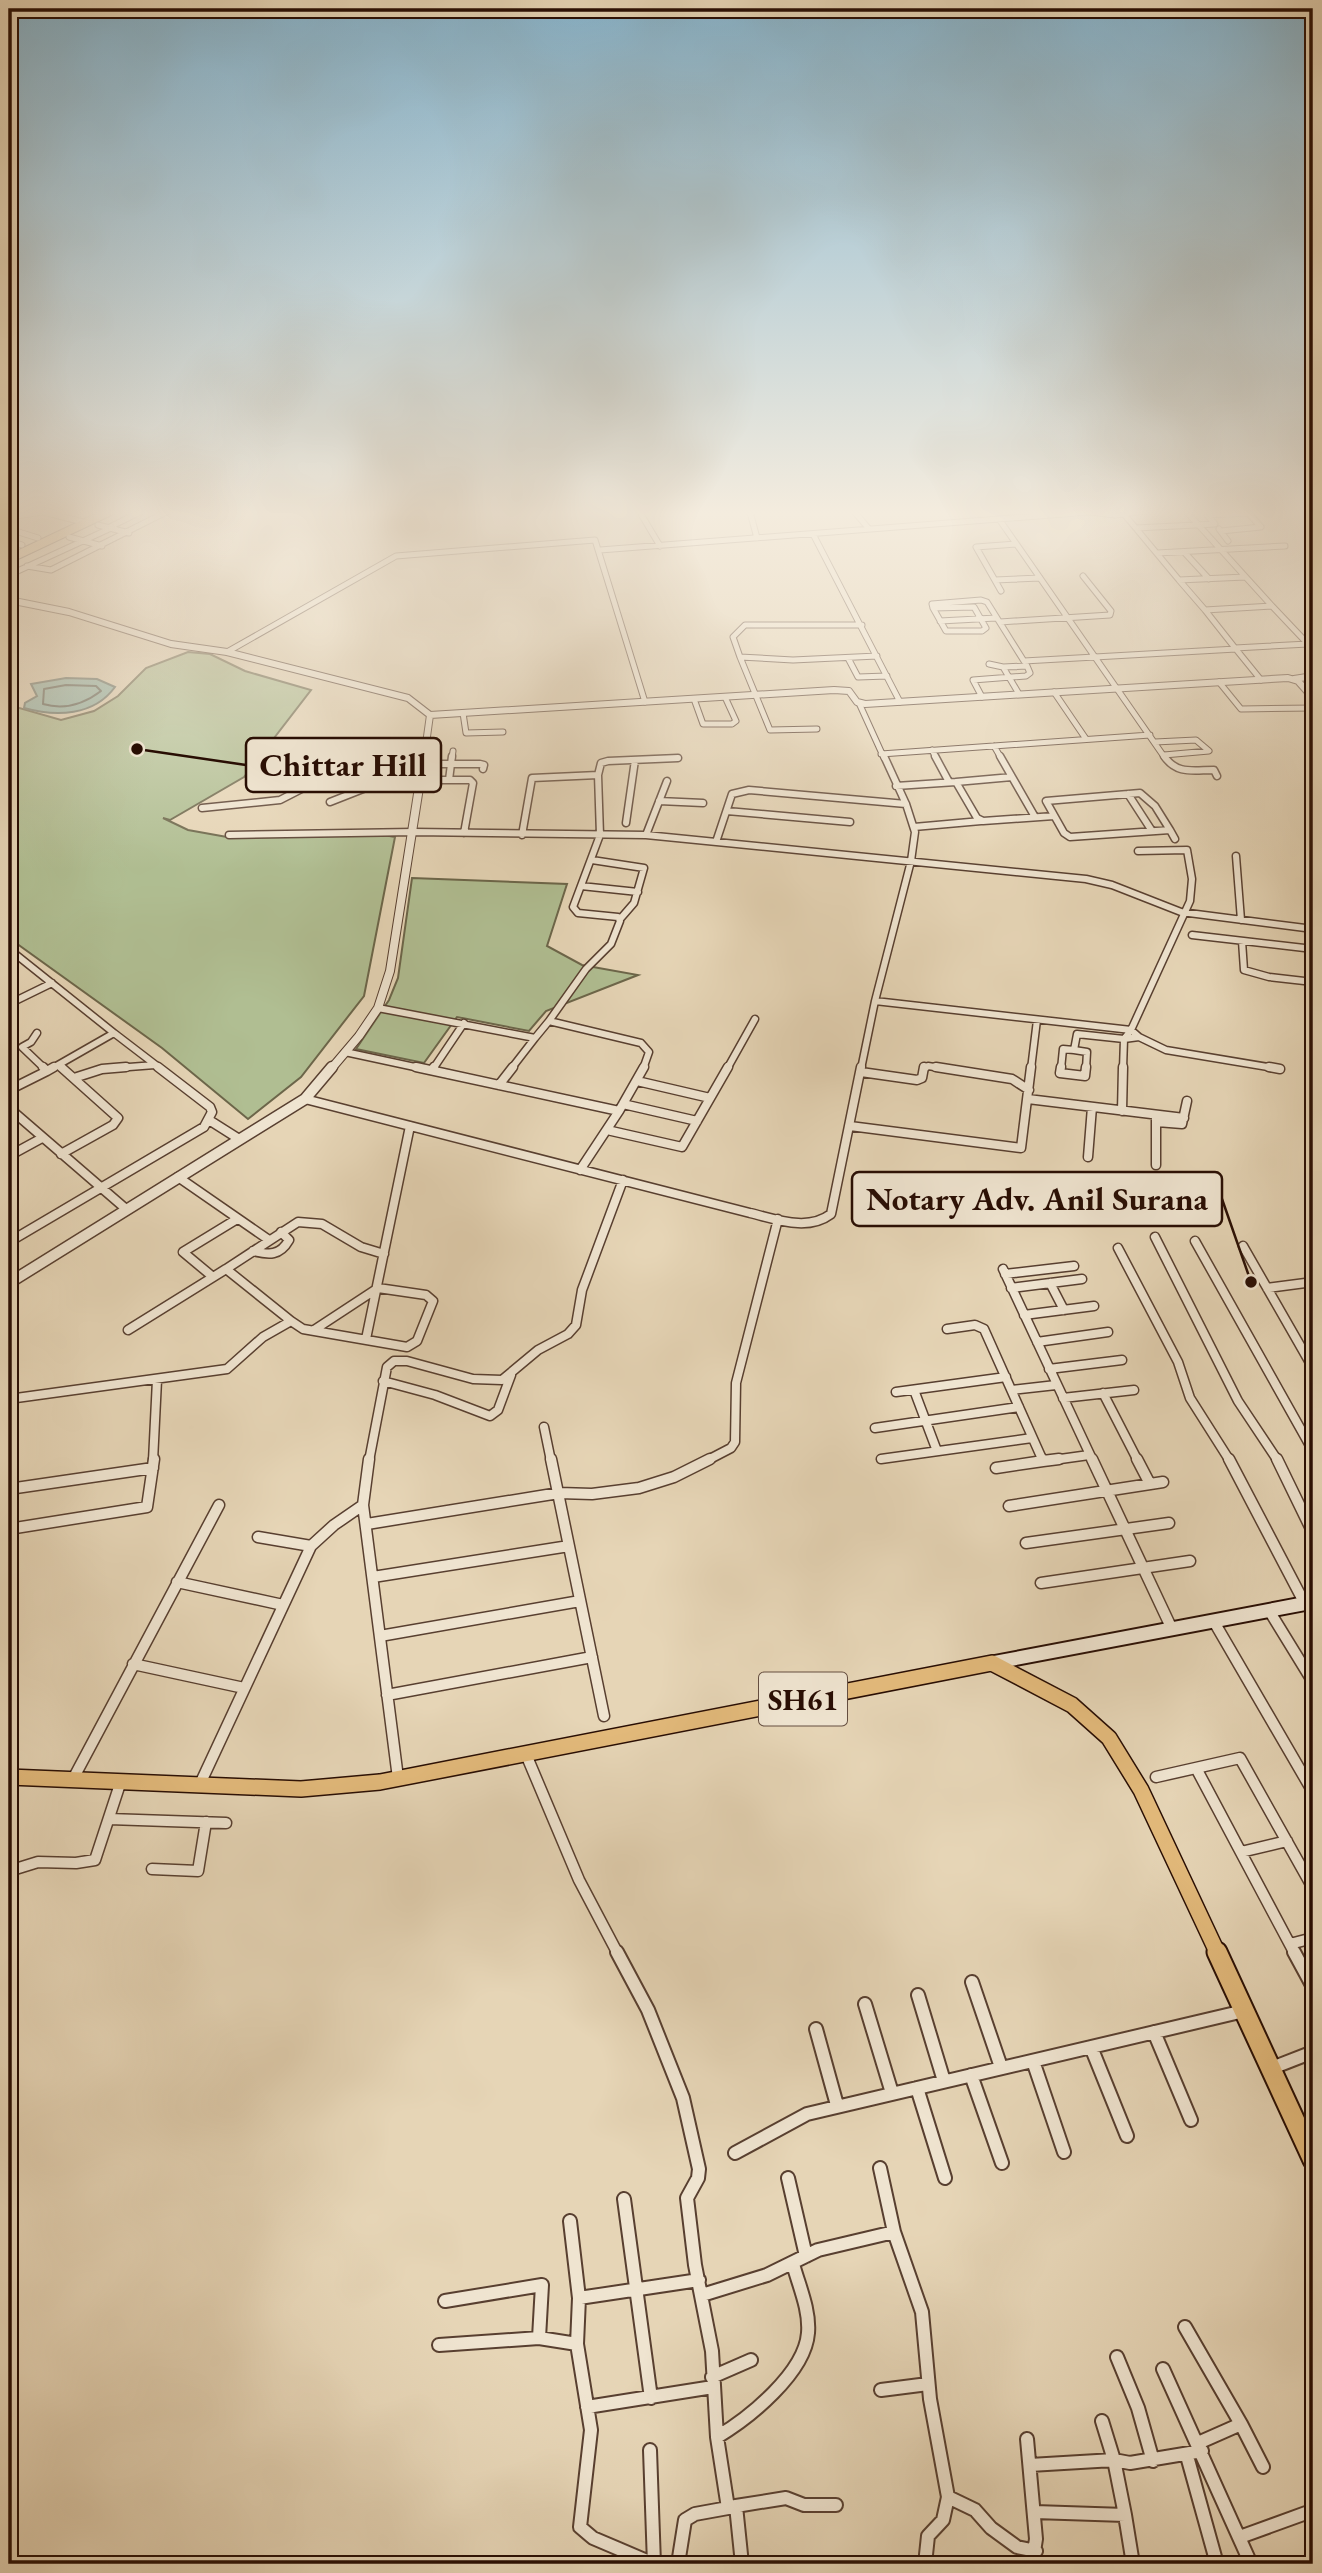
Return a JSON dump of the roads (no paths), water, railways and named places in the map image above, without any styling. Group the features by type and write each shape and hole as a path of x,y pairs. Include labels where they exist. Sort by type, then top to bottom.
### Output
{"main road":[{"path":"992,1663 1309,1603"},
{"path":"992,1663 1068,1703 1096,1724 1110,1741 1129,1771 1159,1830 1246,2011 1313,2160"},
{"name":"SH61","path":"9,1777 301,1789 398,1778 992,1663"}],"street":[{"path":"9,1283 305,1099 345,1052 377,1008 390,971 414,832 430,715 408,698 227,652 171,644 123,629"},
{"path":"227,652 267,629"},
{"path":"623,629 645,702"},
{"path":"741,629 733,637 770,730 817,729"},
{"path":"864,629 900,702"},
{"path":"945,629 985,629"},
{"path":"982,697 974,680 1028,676 1030,673 1004,629"},
{"path":"1075,629 1174,769 1214,770 1217,776"},
{"path":"1220,629 1261,680"},
{"path":"989,664 1003,667 1094,657 1308,644 1294,629"},
{"path":"740,657 793,660 877,656"},
{"path":"848,658 858,677 887,676"},
{"path":"1003,667 1019,694"},
{"path":"859,703 1313,676"},
{"path":"1294,679 1313,698"},
{"path":"1219,682 1241,709 1313,708"},
{"path":"305,1099 778,1219 812,1223 823,1221 831,1214 875,1001 911,861 914,827 859,703 849,691 841,690 430,715"},
{"path":"1054,692 1086,740"},
{"path":"694,699 705,725 732,724 736,721 725,697"},
{"path":"463,713 465,732 468,734 503,732"},
{"path":"881,754 1150,735"},
{"path":"1155,742 1196,740 1209,751 1164,755"},
{"path":"995,746 1035,817"},
{"path":"932,750 976,818 983,821"},
{"path":"449,780 453,751"},
{"path":"592,860 644,868 638,892 627,915 621,918 574,911 574,902 600,835 598,775 603,762 678,758"},
{"path":"626,823 635,760"},
{"path":"330,802 380,781 451,763 482,764 484,769"},
{"path":"202,807 280,800 319,780 349,773 423,771 449,780 473,783 464,833"},
{"path":"522,835 531,778 598,775"},
{"path":"896,786 1012,777"},
{"path":"646,835 667,781"},
{"path":"716,842 732,794 742,790 906,804"},
{"path":"1170,830 1070,837 1064,833 1046,804 1047,800 1140,793 1146,796 1170,830 1175,839"},
{"path":"1128,794 1152,831"},
{"path":"659,801 703,803"},
{"path":"727,811 850,822"},
{"path":"914,827 1054,816"},
{"path":"229,835 414,832 646,835 1086,878 1112,885 1186,914 1313,929"},
{"path":"1122,1111 1124,1039 1131,1030 1186,914 1192,890 1189,852 1138,850"},
{"path":"1236,856 1241,920"},
{"path":"581,886 638,892"},
{"path":"499,1085 586,969 611,944 621,918"},
{"path":"1192,935 1313,949"},
{"path":"1242,941 1244,970 1269,977 1313,982"},
{"path":"9,949 210,1107 209,1120 204,1127 9,1242"},
{"path":"9,1004 52,983"},
{"path":"875,1001 1077,1026 1131,1030 1139,1037 1166,1050 1280,1069"},
{"path":"377,1008 535,1038"},
{"path":"607,1130 682,1147 755,1019"},
{"path":"850,1126 1021,1148 1037,1020"},
{"path":"549,1021 641,1043 649,1052 648,1061 638,1081 580,1170"},
{"path":"432,1070 464,1023"},
{"path":"1074,1050 1077,1026"},
{"path":"22,1047 32,1042 37,1033"},
{"path":"9,1090 114,1033"},
{"path":"1076,1034 1124,1039 1139,1037"},
{"path":"10,1040 22,1047 47,1071"},
{"path":"1063,1049 1074,1050 1087,1052 1085,1076 1060,1073 1063,1049"},
{"path":"345,1052 499,1085 697,1121"},
{"path":"59,1065 118,1118 113,1125 61,1154"},
{"path":"74,1078 102,1069 155,1065"},
{"path":"861,1072 919,1080 926,1066 1012,1079 1029,1090"},
{"path":"638,1081 710,1098"},
{"path":"1028,1099 1122,1111 1180,1125 1187,1101"},
{"path":"1088,1157 1092,1107"},
{"path":"9,1108 126,1209"},
{"path":"1156,1119 1156,1165"},
{"path":"209,1120 239,1139"},
{"path":"366,1339 410,1126"},
{"path":"9,1156 42,1138"},
{"path":"178,1177 268,1240"},
{"path":"398,1778 363,1505 383,1381 390,1364 400,1360 473,1379 502,1380 512,1375 533,1354 564,1337 576,1325 582,1290 623,1180"},
{"path":"213,1276 183,1252 237,1219"},
{"path":"367,1524 559,1493 592,1494 647,1486 731,1448 735,1442 736,1383 778,1219"},
{"path":"128,1330 298,1222 312,1220 322,1223 369,1253 384,1254"},
{"path":"253,1251 270,1255 287,1245 289,1240 281,1232"},
{"path":"1155,1237 1238,1401 1277,1459 1313,1533"},
{"path":"1195,1241 1313,1451"},
{"path":"1242,1246 1313,1368"},
{"path":"1118,1248 1178,1362 1190,1398 1224,1449 1309,1603"},
{"path":"1074,1266 1004,1272 1171,1628"},
{"path":"226,1269 303,1329 402,1347 412,1346 417,1340 432,1304 430,1296 378,1288 314,1330"},
{"path":"1011,1288 1082,1279"},
{"path":"1267,1288 1313,1282"},
{"path":"1051,1283 1064,1310"},
{"path":"1024,1315 1094,1306"},
{"path":"9,1399 227,1369 263,1337 291,1321"},
{"path":"947,1329 982,1327 1043,1461"},
{"path":"1037,1342 1108,1332"},
{"path":"1049,1369 1122,1360"},
{"path":"383,1381 435,1395 490,1416 498,1410 512,1375"},
{"path":"896,1392 1006,1377"},
{"path":"9,1529 147,1507 153,1468 157,1380"},
{"path":"1012,1390 1056,1385"},
{"path":"914,1390 937,1451"},
{"path":"1062,1398 1133,1390"},
{"path":"1103,1393 1150,1484"},
{"path":"875,1428 1019,1407"},
{"path":"544,1427 604,1716"},
{"path":"881,1459 1032,1438"},
{"path":"996,1468 1089,1454"},
{"path":"9,1489 153,1468"},
{"path":"1009,1506 1163,1482"},
{"path":"73,1779 219,1505"},
{"path":"200,1784 311,1546 334,1525 363,1505"},
{"path":"1026,1543 1169,1523"},
{"path":"258,1537 311,1546"},
{"path":"373,1577 569,1546"},
{"path":"1041,1583 1190,1561"},
{"path":"177,1582 283,1605"},
{"path":"380,1636 580,1601"},
{"path":"1270,1612 1313,1682"},
{"path":"1213,1620 1313,1792"},
{"path":"387,1695 592,1657"},
{"path":"133,1664 244,1688"},
{"path":"525,1752 579,1880 648,2010 683,2098 699,2169 698,2179 687,2198 712,2351 717,2437 742,2564"},
{"path":"1156,1777 1240,1758 1313,1888"},
{"path":"1196,1768 1313,1987"},
{"path":"9,1871 34,1863 85,1863 95,1860 122,1780"},
{"path":"109,1819 226,1823"},
{"path":"152,1868 198,1871 206,1822"},
{"path":"1241,1853 1287,1841"},
{"path":"1290,1944 1313,1938"},
{"path":"972,1982 1001,2067"},
{"path":"918,1995 944,2081"},
{"path":"865,2004 892,2093"},
{"path":"735,2153 807,2114 837,2105 1246,2011"},
{"path":"816,2029 837,2105"},
{"path":"1154,2032 1191,2120"},
{"path":"1090,2047 1127,2136"},
{"path":"1272,2068 1313,2052"},
{"path":"1033,2061 1064,2151"},
{"path":"971,2075 1002,2163"},
{"path":"917,2088 945,2178"},
{"path":"880,2168 894,2232 922,2312 928,2384 947,2497 943,2521 928,2536 925,2564"},
{"path":"788,2178 806,2256"},
{"path":"624,2199 651,2398"},
{"path":"570,2221 579,2298 577,2344 592,2430 580,2527 589,2537 637,2553 654,2564"},
{"path":"702,2295 793,2264 806,2256 894,2232"},
{"path":"717,2437 731,2430 777,2388 804,2352 808,2331 793,2264"},
{"path":"579,2298 699,2280"},
{"path":"445,2301 542,2285 539,2338"},
{"path":"1185,2328 1263,2467"},
{"path":"439,2345 539,2338 577,2344"},
{"path":"1117,2357 1138,2409 1153,2461"},
{"path":"587,2407 651,2398 713,2382 751,2360"},
{"path":"1163,2370 1251,2564"},
{"path":"881,2390 928,2384"},
{"path":"1102,2421 1114,2460 1133,2564"},
{"path":"1030,2465 1114,2460 1130,2463 1187,2456 1241,2424"},
{"path":"1027,2439 1035,2512 1034,2558"},
{"path":"650,2450 654,2564"},
{"path":"1187,2456 1217,2564"},
{"path":"947,2497 975,2510 991,2528 1034,2558"},
{"path":"678,2564 685,2520 695,2514 786,2498 804,2505 836,2505"},
{"path":"1035,2512 1125,2515"},
{"path":"1240,2537 1306,2513"}],"water":[{"path":"66,678 97,679 115,687 96,704 74,712 49,713 24,708 25,703 37,696 31,684"}],"place":[{"name":"Chittar Hill","path":"137,749"},
{"name":"Notary Adv. Anil Surana","path":"1251,1282"}]}
